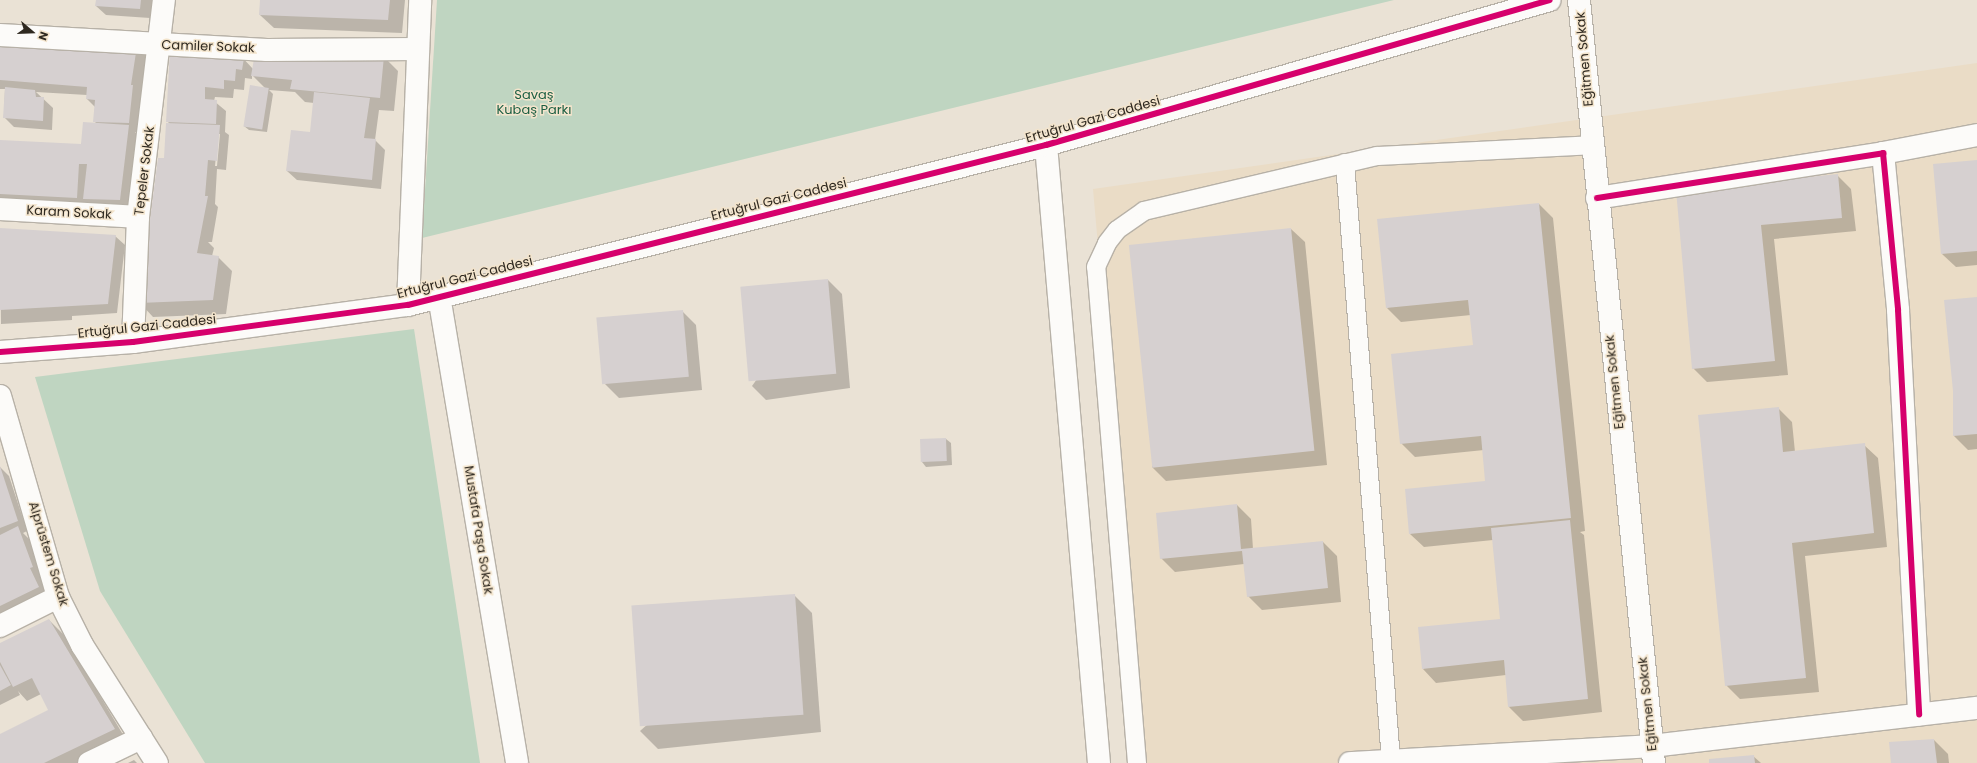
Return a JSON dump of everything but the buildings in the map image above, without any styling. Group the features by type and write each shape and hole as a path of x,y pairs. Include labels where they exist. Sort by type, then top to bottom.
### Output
{"street":[{"name":"Tepeler Sokak","path":"133,342 138,217 161,45 164,0"},
{"path":"408,305 420,0"},
{"name":"Ertuğrul Gazi Caddesi","path":"0,352 133,342 408,305 1046,145 1550,0"},
{"name":"Eğitmen Sokak","path":"1579,0 1597,198 1653,754"},
{"name":"Camiler Sokak","path":"0,36 267,50 417,49"},
{"path":"1597,198 1883,152 1977,135"},
{"path":"1046,145 1099,763"},
{"path":"1883,152 1898,310 1919,714"},
{"name":"Karam Sokak","path":"0,209 138,217"},
{"name":"Mustafa Paşa Sokak","path":"439,296 517,763"},
{"name":"Alprüstem Sokak","path":"0,396 8,450 58,597 82,645 157,763"},
{"path":"0,626 58,597"},
{"path":"1350,763 1653,754 1919,714 1977,708"},
{"path":"89,763 140,738"}],"lane":[{"path":"1138,763 1097,275 1099,261 1117,230 1144,211 1377,156 1592,145"},
{"path":"1345,163 1391,761"}],"shaded area":[{"path":"1977,63 1977,763 1144,763 1093,189"}],"green space":[{"name":"Savaş Kubaş Parkı","path":"437,0 1394,0 422,238"},
{"path":"414,329 480,763 205,763 100,591 35,377"}],"cycle path":[{"path":"0,352 133,342 408,305 1046,145 1550,0"},
{"path":"1597,198 1883,153 1898,310 1919,714"}]}
